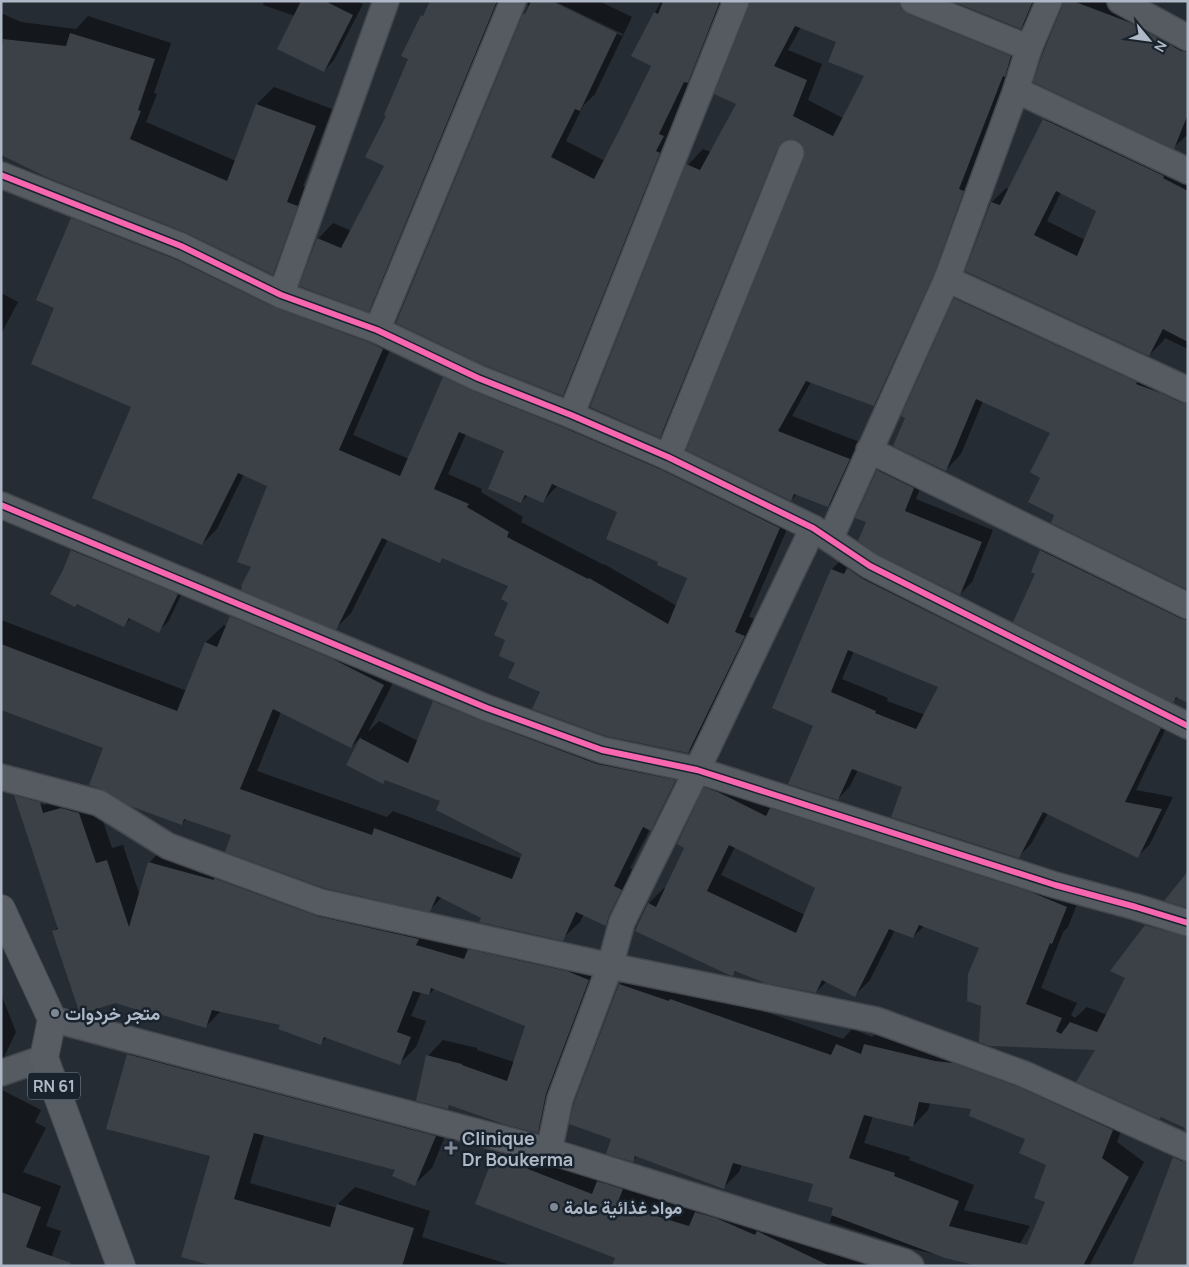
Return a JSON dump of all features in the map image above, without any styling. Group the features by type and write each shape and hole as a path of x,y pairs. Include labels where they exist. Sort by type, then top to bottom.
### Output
{"main road":[{"path":"1,909 52,1019"},
{"name":"RN 61","path":"52,1019 44,1058 121,1266"}],"street":[{"path":"281,295 386,1"},
{"path":"377,330 513,1"},
{"path":"571,414 736,1"},
{"path":"913,1 1030,48"},
{"path":"549,1151 560,1099 610,966 622,922 697,770 821,533 869,450 946,279 1049,1"},
{"path":"1120,1 1188,38"},
{"path":"1016,90 1188,171"},
{"path":"668,457 791,153"},
{"path":"1,175 181,246 281,295 377,330 478,378 571,414 668,457 821,533 870,566 1188,726"},
{"path":"946,279 1188,390"},
{"path":"869,450 1188,606"},
{"path":"1,505 487,708 602,750 697,770 1056,885 1188,923"},
{"path":"1,777 100,803 168,846 320,902 610,966 876,1020 1024,1074 1188,1148"},
{"path":"52,1019 549,1151 896,1259 911,1266"},
{"path":"1,1074 44,1058"}],"building":[{"path":"301,1 325,1 353,15 324,72 277,49"},
{"path":"430,1 497,1 369,312 299,286 317,238 341,248 384,166 365,157 386,116 384,115 408,59 401,56"},
{"path":"531,1 552,1 617,33 580,111 575,109 551,157 594,179 651,66 631,56 654,12 658,14 663,1 720,1 688,83 684,82 659,134 664,136 656,151 660,153 563,396 484,365 396,323 523,14 525,14"},
{"path":"750,1 899,1 901,9 908,14 1011,56 1005,77 1003,76 959,189 964,191 934,274 874,406 806,381 778,431 850,459 828,507 794,494 791,501 686,450 804,158 805,151 802,144 797,140 789,139 782,142 778,148 660,438 590,407 686,164 700,170 736,104 714,94","holes":["795,26 836,42 828,62 864,76 833,136 793,116 807,80 774,66"]},
{"path":"952,1 1033,1 1021,29"},
{"path":"1063,1 1073,1 1131,23 1181,51 1188,52 1188,114 1174,149 1033,82"},
{"path":"70,33 155,59 138,110 141,111 130,139 227,181 256,104 316,126 287,202 298,206 273,275 187,233 46,177 1,155 1,51 3,39 66,46"},
{"path":"1043,119 1164,176 1163,178 1188,191 1188,342 1163,329 1149,356 965,271 991,202 1000,205","holes":["1056,191 1096,211 1077,256 1034,235"]},
{"path":"71,218 175,259 276,308 383,349 339,450 400,476 443,377 662,470 780,528 735,632 745,636 688,753 606,736 532,709 540,692 508,678 515,663 499,656 505,640 494,635 508,603 501,599 508,586 442,558 440,563 382,538 336,630 241,590 241,586 251,567 237,562 267,486 238,473 202,545 92,498 131,407 31,364 54,308 36,300","holes":["459,432 504,451 488,489 521,503 525,495 543,503 552,484 617,512 606,539 658,562 657,565 687,578 668,624 589,578 507,537 509,532 467,507 469,504 434,489"]},
{"path":"954,298 1137,382 1136,384 1188,404 1188,590 1051,523 1054,515 1028,502 1040,478 1030,472 1050,433 976,399 946,471 893,446 905,418 901,416"},
{"path":"877,470 914,488 905,511 982,542 960,595 877,554 858,541 866,522 855,518"},
{"path":"71,550 178,594 159,633 129,618 124,627 77,604 75,607 50,594"},
{"path":"1040,550 1182,619 1188,620 1188,703 1176,697 1173,703 1013,622 1035,574 1031,572"},
{"path":"847,568 863,579 1161,728 1125,802 1162,809 1138,858 1043,812 1019,858 891,817 902,787 852,769 838,800 788,784 813,726 772,708 831,569 844,574","holes":["848,650 938,687 916,729 875,713 876,711 831,692"]},
{"path":"230,616 331,658 384,685 351,748 273,709 240,789 372,835 374,828 512,879 522,854 436,810 440,801 385,780 383,784 346,765 360,738 408,763 433,701 597,764 676,780 651,831 643,827 614,886 622,890 606,926 576,912 563,941 479,922 481,918 437,896 430,912 324,888 225,852 231,835 184,819 182,825 130,806 106,791 89,785 103,748 1,710 1,644 177,711 205,642 217,647"},
{"path":"704,787 766,816 770,808 1031,892 1067,907 1052,944 1050,943 1026,1004 1062,1018 1056,1031 1061,1034 1070,1022 1097,1032 1125,978 1110,971 1145,925 1188,937 1188,1132 1184,1130 1185,1128 1161,1117 1159,1119 1076,1082 1095,1050 990,1046 979,1042 981,1006 967,1001 968,974 979,948 919,925 913,938 889,929 855,997 822,980 816,993 765,983 735,971 733,976 729,975 635,931 648,903 656,907 684,848 677,844","holes":["729,845 815,888 796,933 707,891"]},
{"path":"14,795 40,802 43,813 61,808 79,813 96,863 107,860 129,927 148,862 214,880 214,878 317,916 419,939 416,945 464,959 468,949 567,971 589,980 546,1094 538,1133 506,1125 449,1105 448,1109 416,1101 426,1055 462,1064 507,1081 525,1026 431,988 429,995 413,991 397,1032 411,1037 400,1065 324,1037 321,1045 278,1029 280,1025 212,1010 206,1028 115,1003 85,1013 79,1011 52,931 58,929"},
{"path":"1188,871 1188,908 1164,901"},
{"path":"619,984 669,1001 670,999 831,1055 836,1044 861,1054 864,1044 935,1061 953,1063 1019,1087 1113,1130 1102,1158 1129,1177 1083,1266 978,1266 945,1258 831,1215 833,1208 808,1201 813,1184 733,1163 724,1189 635,1156 633,1162 606,1154 611,1139 569,1124 574,1103","holes":["919,1102 971,1109 969,1116 1025,1139 1019,1153 1046,1165 1034,1198 1045,1202 1027,1245 949,1226 959,1201 894,1176 895,1173 849,1158 864,1115 913,1127"]},
{"path":"127,1054 436,1136 415,1186 392,1176 395,1170 254,1133 234,1199 330,1227 337,1204 414,1228 402,1266 213,1266 181,1257 210,1156 106,1129"},
{"path":"495,1152 530,1161 528,1169 592,1194 597,1181 623,1189 617,1204 689,1226 695,1212 716,1218 755,1235 757,1231 830,1266 612,1266 615,1258 475,1204"},
{"path":"1173,1157 1188,1162 1188,1266 1132,1266"},
{"path":"1,1192 41,1207 26,1247 71,1263 70,1266 1,1266"}],"cycle path":[{"path":"1,175 181,246 281,295 377,330 478,378 571,415 668,457 813,528 870,566 1188,726"},
{"path":"1,505 487,708 602,750 697,770 1055,885 1188,923"}],"place":[{"name":"متجر خردوات","path":"55,1013"},
{"name":"Clinique Dr Boukerma","path":"451,1148"},
{"name":"مواد غذائية عامة","path":"554,1207"}]}
